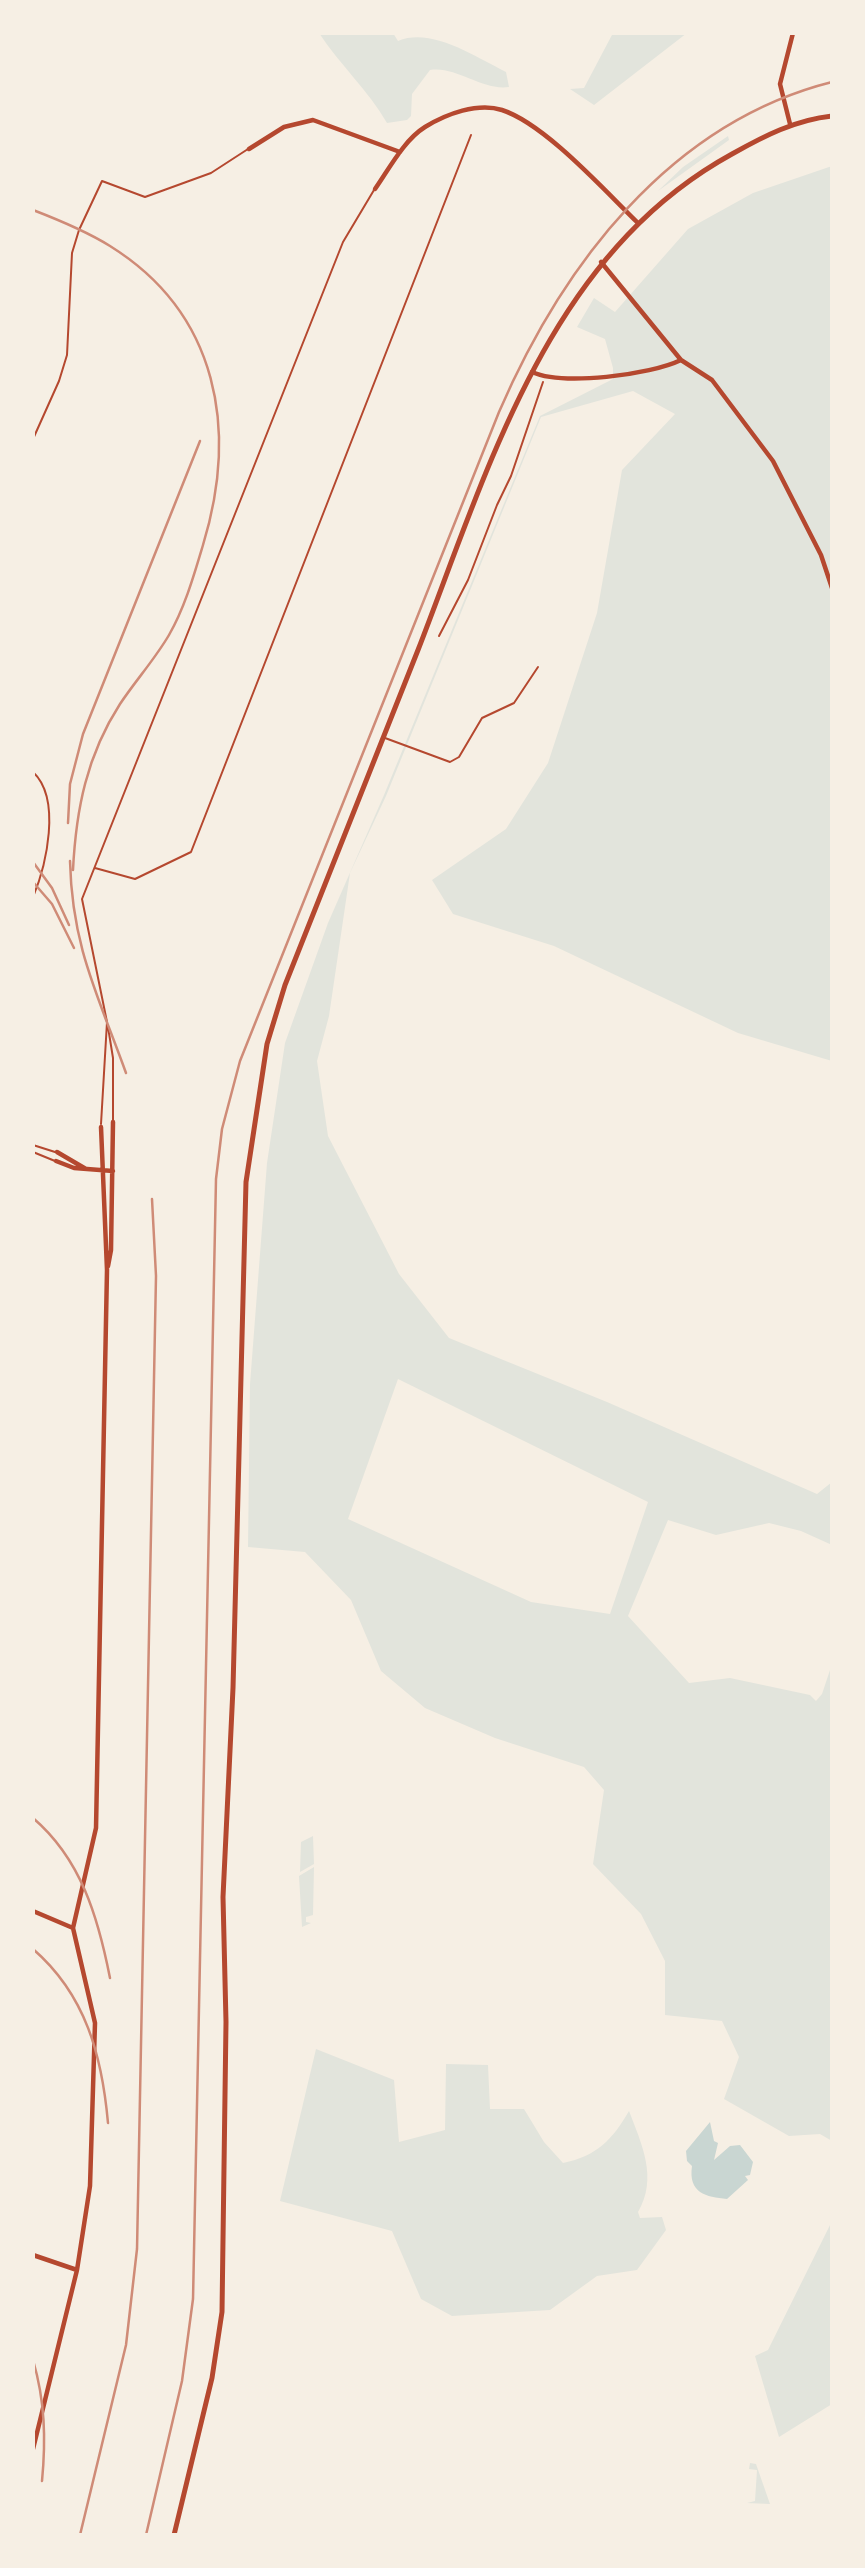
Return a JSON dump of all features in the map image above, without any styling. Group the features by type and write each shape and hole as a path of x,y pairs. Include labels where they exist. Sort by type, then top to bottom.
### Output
{"street":[{"path":"790,124 780,84 793,33"},
{"path":"375,189 400,152 424,127 453,115 481,108 500,109 528,121 638,223"},
{"path":"174,2535 212,2378 222,2312 226,2036 223,1897 233,1688 246,1182 257,1097 271,1032 285,985 498,446 552,333 601,262 638,223 707,167 790,124 832,116"},
{"path":"249,149 284,127 313,120 400,152"},
{"path":"601,262 613,273 681,360 712,380 773,461 821,555 832,588"},
{"path":"532,372 544,378 617,375 669,366 681,360"},
{"path":"107,1270 111,1250 113,1122"},
{"path":"33,2449 77,2270 90,2186 95,2057 93,2012 73,1928 96,1828 107,1270 101,1127"},
{"path":"57,1152 86,1170"},
{"path":"56,1161 86,1170 113,1171"},
{"path":"33,1911 73,1928"},
{"path":"33,2255 77,2270"}],"lane":[{"path":"94,868 135,879 191,852 471,135"},
{"path":"33,439 67,355 72,253 79,230 102,181 145,197 211,173 249,149"},
{"path":"113,1122 113,1058 82,899 343,242 375,189"},
{"path":"384,737 450,762 459,757 482,718 514,703 538,667"},
{"path":"33,772 43,785 48,819 47,850 33,897"},
{"path":"101,1127 107,1022"},
{"path":"33,1145 57,1152"},
{"path":"33,1152 56,1161"}],"path":[{"path":"439,636 468,580 511,476 544,378"}],"shaded area":[{"path":"319,33 393,33 398,41 425,38 439,41 506,72 509,87 489,85 450,72 430,70 412,94 411,116 407,120 387,123"},
{"path":"613,33 687,33 594,105 570,89 584,88"},
{"path":"728,136 729,140 658,191 683,167"},
{"path":"832,166 832,1061 738,1033 554,946 453,914 432,880 506,829 548,763 597,613 622,470 675,414 633,391 541,417 386,796 350,873 329,1016 317,1061 328,1136 399,1274 449,1338 607,1402 817,1494 832,1482 832,1545 801,1531 769,1523 716,1535 668,1520 628,1616 689,1683 730,1678 810,1695 816,1701 822,1694 832,1664 832,2141 820,2134 789,2136 724,2099 739,2057 722,2021 665,2015 665,1961 641,1914 593,1864 604,1790 584,1767 495,1738 425,1708 381,1671 351,1600 305,1552 248,1547 250,1384 267,1163 285,1043 328,923 384,795 540,416 613,379 613,368 605,339 577,327 594,298 615,312 688,229 753,193","holes":["398,1379 648,1502 610,1614 531,1602 348,1519"]},
{"path":"313,1836 314,1864 300,1872 301,1842"},
{"path":"314,1867 313,1915 306,1917 306,1922 311,1923 302,1927 299,1876"},
{"path":"316,2049 394,2080 399,2142 445,2130 446,2064 488,2065 490,2109 524,2109 544,2142 563,2163 585,2156 602,2145 629,2111 646,2162 647,2187 638,2212 640,2218 662,2217 666,2230 637,2270 597,2276 550,2310 452,2316 421,2299 392,2231 280,2201"},
{"path":"710,2122 714,2141 718,2143 714,2160 730,2146 740,2145 753,2162 750,2175 745,2176 748,2180 727,2199 700,2192 693,2182 692,2166 687,2161 686,2151"},
{"path":"832,2221 832,2404 779,2437 755,2356 768,2350"},
{"path":"750,2463 756,2464 770,2504 747,2503 755,2501 757,2470 749,2469"}],"railway":[{"path":"146,2535 182,2381 193,2299 216,1179 222,1129 240,1061 499,412 555,305 589,254 628,208 672,166 720,130 773,102 832,82"},
{"path":"33,210 110,246 147,274 175,305 197,340 210,378 218,418 219,459 214,502 193,579 169,635 120,704 99,743 80,804 73,870"},
{"path":"68,823 70,784 83,734 200,441"},
{"path":"70,861 81,945 126,1073"},
{"path":"33,862 52,888 69,925"},
{"path":"33,882 52,904 74,948"},
{"path":"80,2535 126,2345 137,2249 156,1276 152,1199"},
{"path":"33,1818 64,1852 85,1890 100,1933 110,1978"},
{"path":"33,1949 66,1986 88,2028 101,2074 108,2123"},
{"path":"33,2360 44,2420 42,2481"}]}
